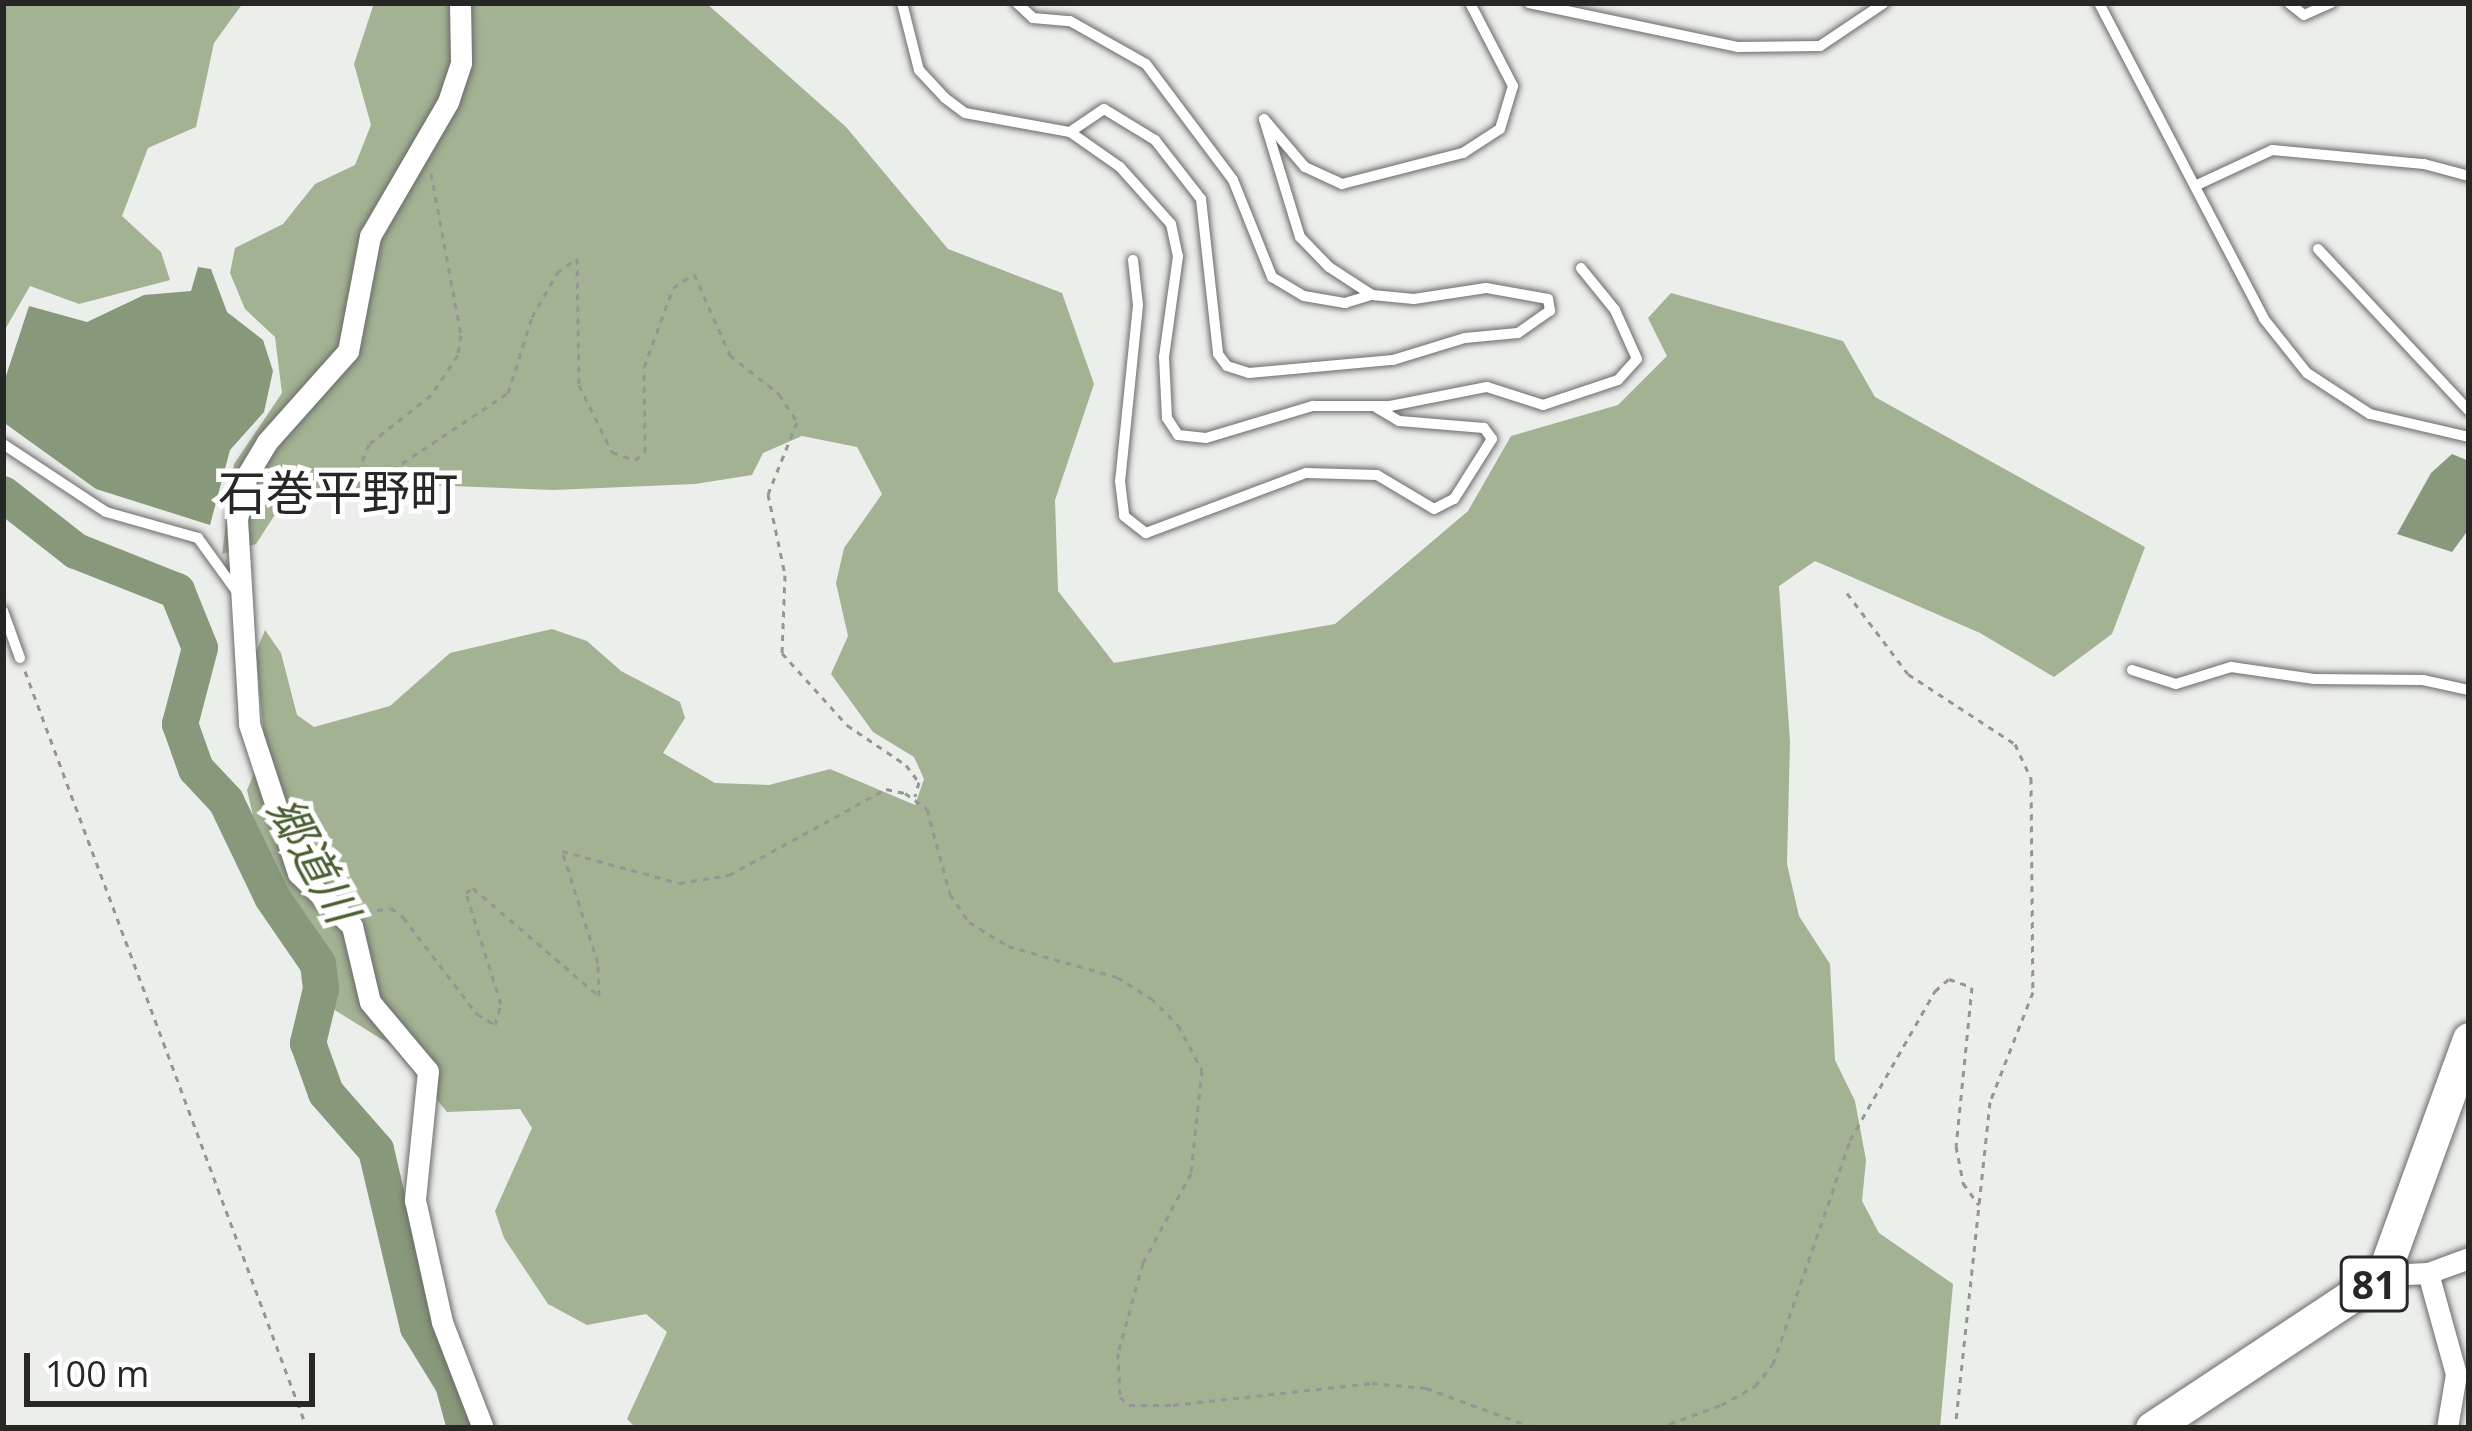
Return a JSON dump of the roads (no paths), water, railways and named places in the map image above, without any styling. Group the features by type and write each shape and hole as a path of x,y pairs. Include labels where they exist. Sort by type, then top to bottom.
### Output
{"main road":[{"name":"81","path":"2152,1428 2383,1275 2469,1040"}],"street":[{"path":"460,3 461,63 416,162 370,236 348,350 247,475 237,519 240,596 260,763 298,873 352,926 370,1002 428,1071 415,1200 442,1322 483,1428"},
{"path":"2383,1275 2428,1273 2469,1258"},
{"path":"2428,1273 2456,1374 2447,1428"}],"lane":[{"path":"902,3 919,70 945,98 965,113 1070,132 1120,166 1172,224 1178,256 1164,357 1167,418 1178,435 1206,438 1266,414 1487,387 1543,405 1618,380 1637,358 1615,310 1581,268"},
{"path":"1017,3 1034,18 1070,20 1146,64 1233,180 1273,277 1324,300 1527,291 1549,299 1550,311 1518,333 1465,338 1393,360 1249,373 1227,366 1218,353 1201,199 1155,140 1104,109 1070,132"},
{"path":"1372,295 1300,237 1264,119 1305,167 1342,184 1463,152 1500,129 1514,86 1469,3"},
{"path":"1529,3 1738,47 1820,46 1884,3"},
{"path":"2099,3 2264,320 2307,373 2370,414 2469,437"},
{"path":"2289,3 2304,15 2331,3"},
{"path":"2197,185 2272,150 2424,164 2469,176"},
{"path":"2318,249 2469,411"},
{"path":"1133,260 1138,305 1120,481 1124,516 1146,533 1306,472 1377,476 1434,509 1454,499 1486,455 1492,439 1484,428 1399,421 1369,403"},
{"path":"3,444 106,512 198,538 240,596"},
{"path":"3,611 20,658"},
{"path":"2132,670 2176,684 2231,667 2314,680 2423,680 2469,690"}],"waterway":[{"name":"郷道川","path":"3,494 76,551 177,591 200,648 180,724 196,769 226,801 272,897 318,964 321,989 308,1043 326,1093 376,1150 418,1327 453,1384 465,1428"}],"district":[{"name":"石巻平野町","path":"338,492"}]}
